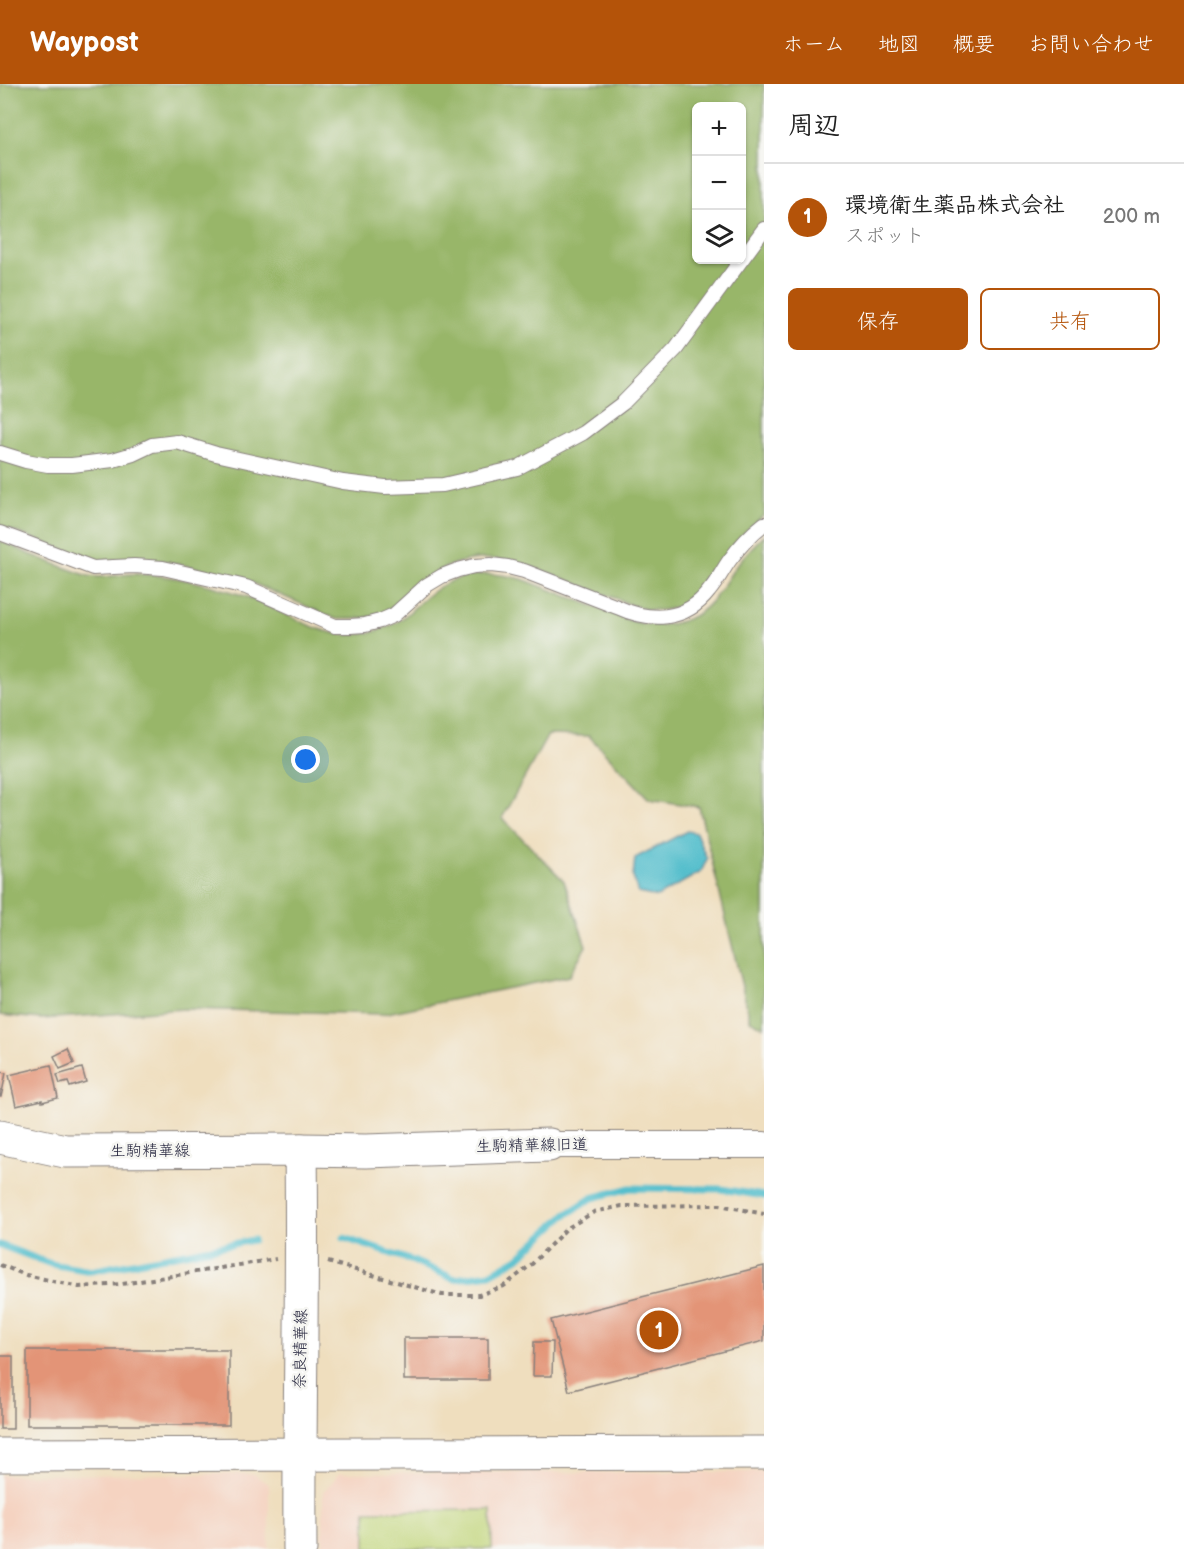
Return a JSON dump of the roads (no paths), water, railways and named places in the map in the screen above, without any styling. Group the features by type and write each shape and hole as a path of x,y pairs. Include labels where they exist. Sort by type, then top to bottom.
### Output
{"street":[{"name":"生駒精華線","path":"0,1137 65,1151 301,1150"},
{"name":"生駒精華線旧道","path":"301,1150 549,1145 764,1145"},
{"name":"奈良精華線","path":"300,1549 301,1150"},
{"path":"0,1455 764,1453"}],"lane":[{"path":"0,453 48,465 72,465 113,460 152,446 177,442 216,454 343,482 385,487 443,485 517,468 583,434 623,403 676,349 764,229"},
{"path":"0,533 93,568 134,566 163,568 246,587 321,621 335,626 350,627 365,625 394,615 427,585 442,576 474,566 491,565 524,571 644,617 658,618 673,615 698,603 708,593 729,561 764,524"}],"water":[{"path":"687,831 696,833 707,859 701,872 657,897 638,893 633,877 635,858"}],"waterway":[{"path":"344,1238 413,1261 455,1279 490,1274 518,1258 564,1216 592,1198 630,1188 721,1189 764,1196"},
{"path":"0,1245 51,1264 91,1271 253,1240"}],"place":[{"name":"環境衛生薬品株式会社","path":"659,1330"}]}
